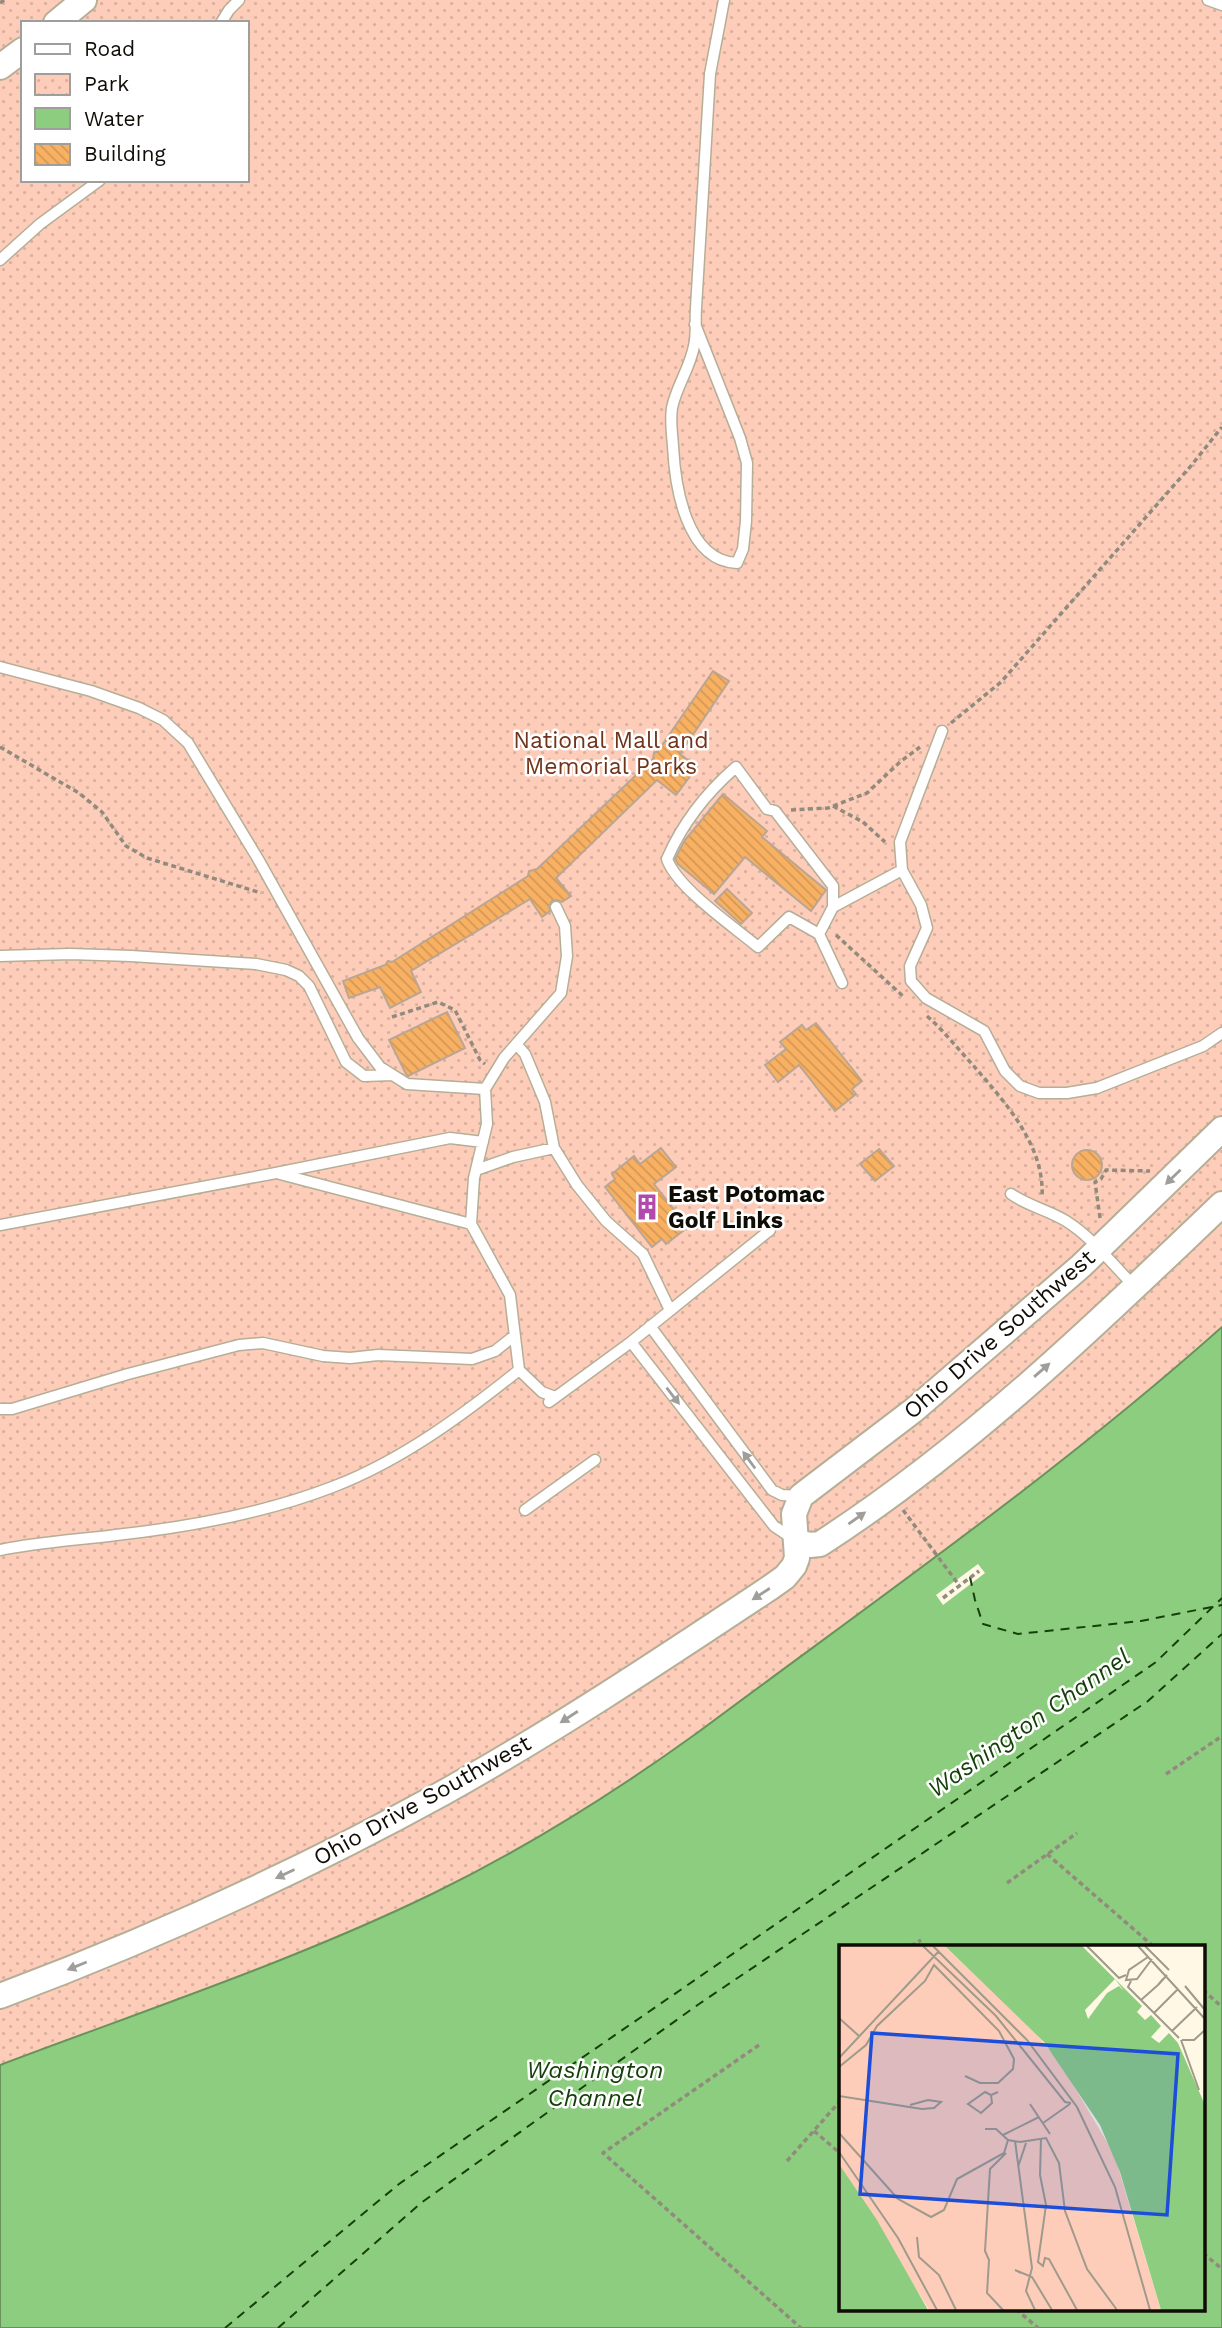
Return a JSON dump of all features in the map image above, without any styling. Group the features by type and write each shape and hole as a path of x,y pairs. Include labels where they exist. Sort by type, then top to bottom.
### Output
{"street":[{"path":"58,21 84,0"},
{"path":"0,67 21,51"},
{"name":"Ohio Drive Southwest","path":"0,1996 222,1904 354,1841 445,1792 563,1721 771,1587 794,1566 798,1550 794,1514 801,1496 914,1410 1099,1238 1222,1129"},
{"path":"797,1542 820,1544 892,1494 976,1427 1135,1287 1222,1204"}],"lane":[{"path":"222,21 239,0"},
{"path":"695,324 747,463 746,521 743,549 737,563 724,562 702,546 684,514 674,478 672,406 695,345 695,324 710,74 724,0"},
{"path":"1208,0 1222,5"},
{"path":"0,260 40,224 97,182"},
{"path":"0,667 91,691 139,708 163,720 188,743 358,1038 380,1067 407,1084 485,1090"},
{"path":"942,731 900,842 902,870 922,905 927,928 910,966 911,981 926,998 984,1031 1005,1071 1020,1086 1039,1093 1067,1093 1097,1088 1203,1045 1222,1033"},
{"path":"819,934 833,907 833,886 775,811 767,809 736,767 711,789 678,833 667,859 671,871 758,947 789,916 819,934 842,982"},
{"path":"833,907 902,870"},
{"path":"556,906 565,926 567,956 561,993 504,1058 485,1090 487,1124 476,1170 471,1224 510,1295 519,1370 552,1400 631,1342 770,1230"},
{"path":"0,956 131,956 256,964 286,970 299,976 309,986 346,1062 363,1076 393,1075"},
{"path":"517,1045 525,1054 545,1102 554,1147 577,1185 607,1221 643,1254 670,1310"},
{"path":"0,1225 450,1138 483,1142"},
{"path":"476,1170 554,1147"},
{"path":"276,1173 471,1224"},
{"path":"1011,1194 1023,1203 1099,1238 1135,1287"},
{"path":"650,1326 772,1490 782,1495 801,1496"},
{"path":"0,1409 12,1409 128,1374 239,1345 263,1343 323,1356 350,1358 400,1355 472,1359 495,1351 514,1336"},
{"path":"631,1342 774,1526 797,1542"},
{"path":"0,1550 41,1541 117,1535 240,1514 334,1486 402,1452 485,1397 519,1370"},
{"path":"525,1510 595,1460"}],"path":[{"path":"775,811 833,806 867,793 900,762 1001,682 1222,428"},
{"path":"0,747 79,793 102,812 126,846 146,858 255,890 282,904"},
{"path":"833,806 863,822 901,857"},
{"path":"824,923 913,1004"},
{"path":"392,1017 438,1002 454,1010 480,1060 495,1072"},
{"path":"922,1012 940,1028 1008,1106 1033,1149 1042,1184 1041,1210"},
{"path":"1099,1238 1095,1182 1101,1179 1106,1170 1154,1171"},
{"path":"892,1494 959,1585"},
{"path":"943,1598 979,1571"},
{"path":"1166,1774 1222,1736"},
{"path":"1007,1882 1077,1833"},
{"path":"1047,1854 1151,1945"},
{"path":"914,1945 921,1940"},
{"path":"1204,1991 1222,2007"},
{"path":"760,2045 603,2153 801,2328"},
{"path":"787,2161 839,2102"},
{"path":"814,2131 839,2152"},
{"path":"1204,2253 1222,2269"},
{"path":"1017,2310 1038,2328"}],"green space":[{"name":"National Mall and Memorial Parks","path":"0,0 1222,0 1222,1327 1095,1434 964,1536 634,1777 569,1819 434,1893 328,1941 0,2065"}],"water":[{"name":"Washington Channel","path":"1222,1327 1222,2328 0,2328 0,2065 328,1941 434,1893 536,1838 602,1798 697,1733 964,1536 1095,1434"}],"pier":[{"path":"978,1564 985,1573 943,1605 936,1595"}],"building":[{"path":"713,671 729,681 680,754 697,767 676,795 657,780 556,878 571,896 562,902 552,901 550,911 542,917 530,899 411,971 421,992 390,1008 380,987 349,998 343,981 385,965 388,961 392,962 528,876 529,871 537,869 653,759 654,753"},
{"path":"723,794 767,831 762,837 826,890 811,911 745,857 714,894 678,864 675,859 685,840"},
{"path":"727,889 752,913 741,924 715,901"},
{"path":"447,1012 465,1048 408,1076 389,1040"},
{"path":"816,1023 862,1081 852,1089 856,1094 835,1111 799,1065 778,1082 765,1065 786,1049 780,1042 802,1025 806,1030"},
{"name":"East Potomac Golf Links","path":"661,1148 676,1167 654,1184 688,1227 666,1244 662,1239 652,1247 605,1187 615,1179 612,1174 634,1156 640,1164"},
{"path":"879,1149 894,1166 875,1181 860,1164"},
{"path":"1087,1150 1098,1154 1102,1165 1098,1176 1087,1180 1076,1176 1072,1165 1076,1154"}],"ferry route":[{"path":"970,1577 983,1624 1018,1634 1141,1621 1222,1605"},
{"path":"225,2328 399,2184 1156,1662 1222,1598"},
{"path":"278,2328 421,2203 699,2004 1148,1701 1222,1634"}],"place":[{"name":"East Potomac Golf Links","path":"647,1207"}]}
